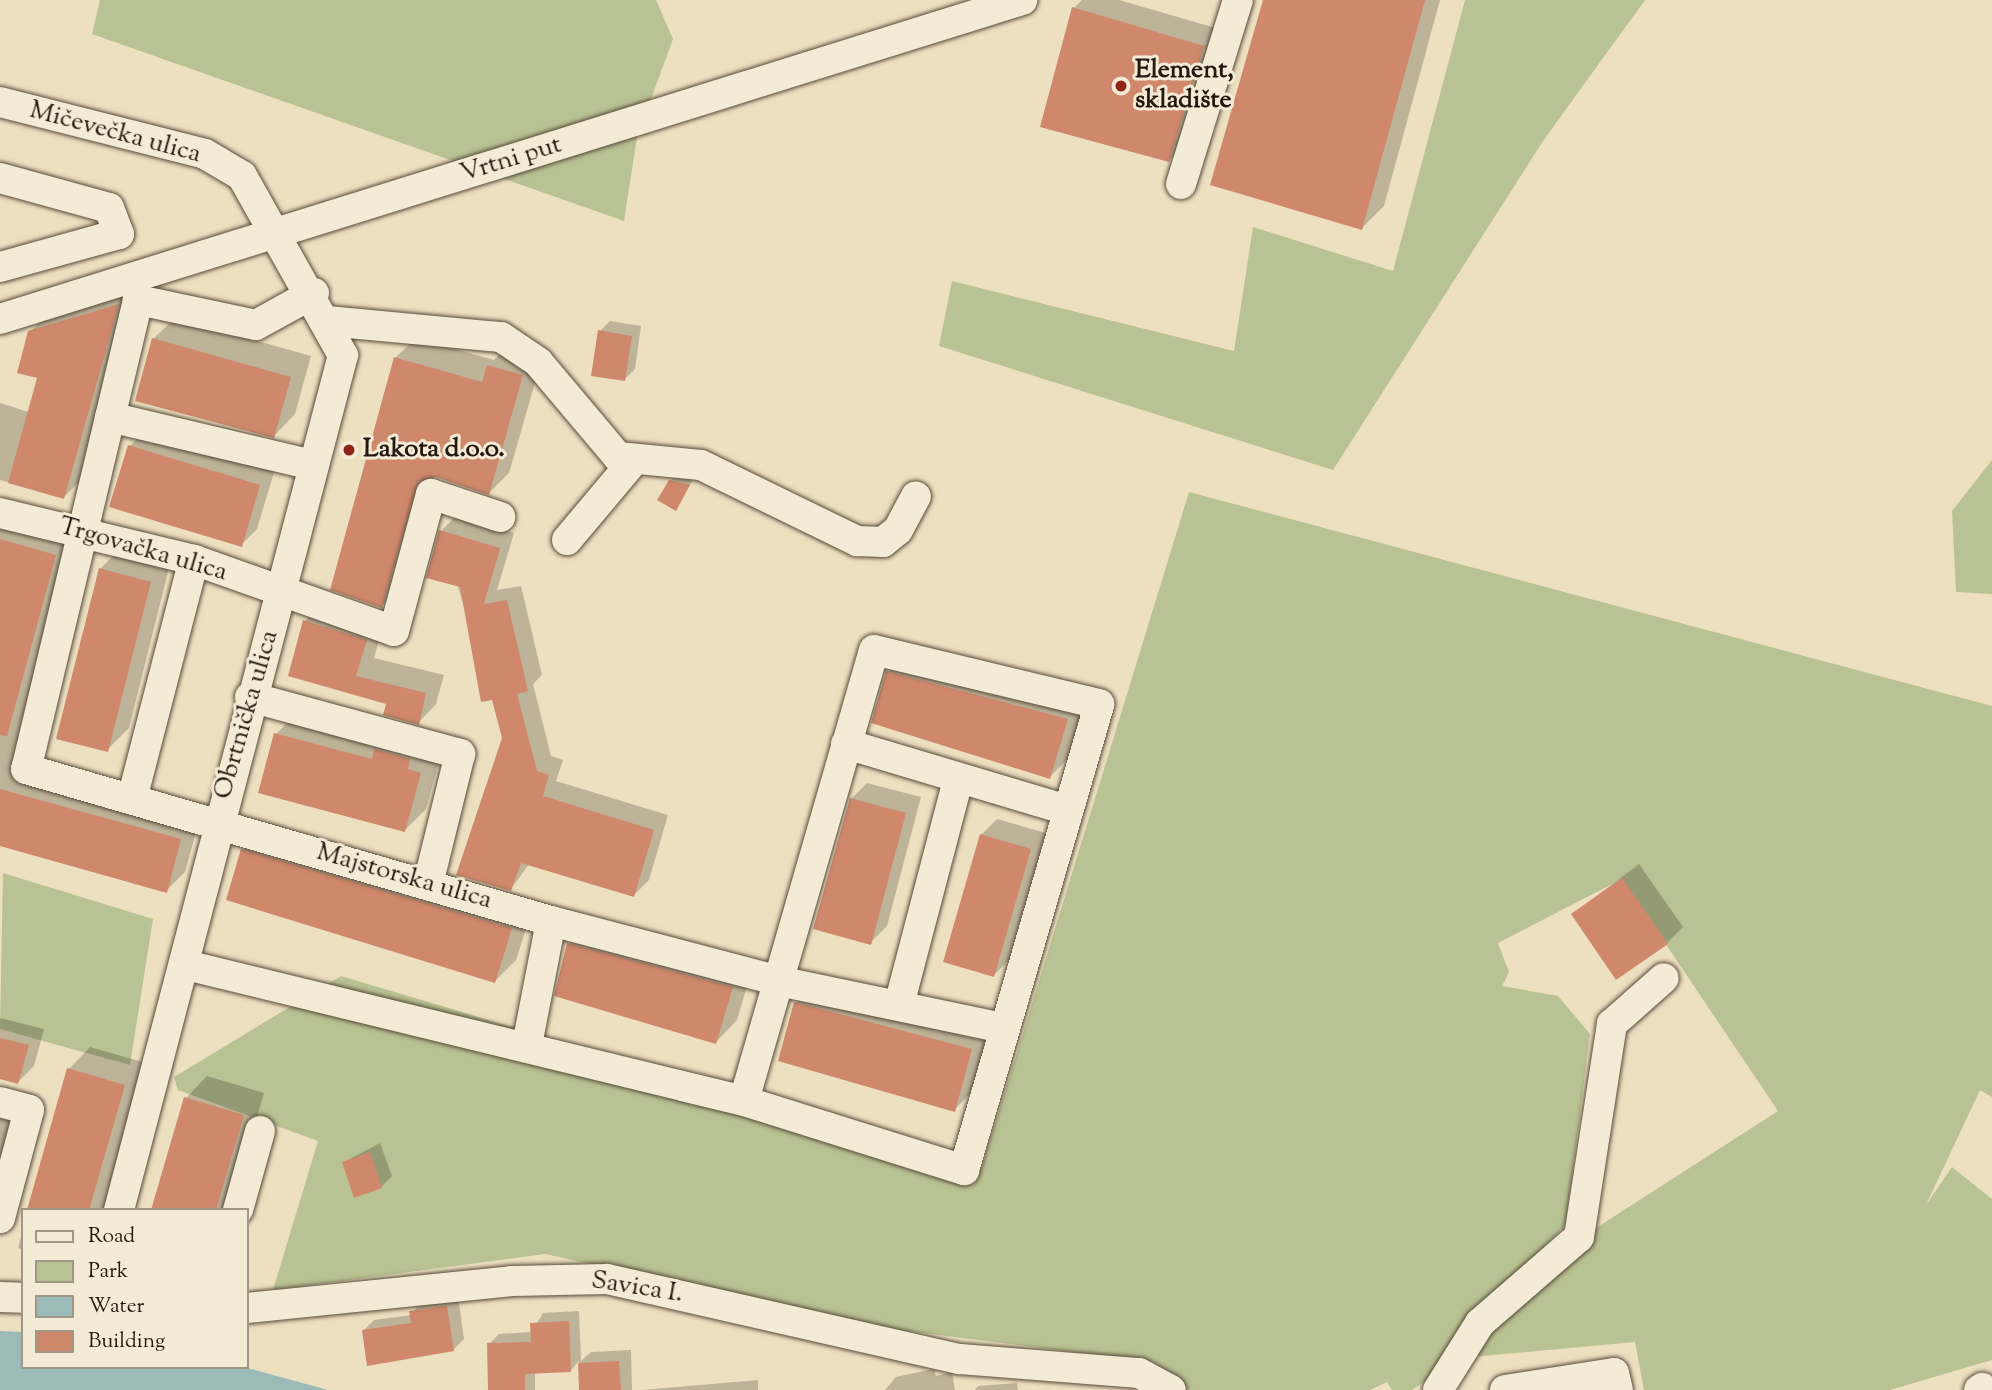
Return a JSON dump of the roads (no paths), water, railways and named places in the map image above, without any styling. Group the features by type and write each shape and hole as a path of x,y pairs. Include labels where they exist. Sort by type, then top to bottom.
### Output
{"street":[{"name":"Vrtni put","path":"0,319 1022,0"},
{"path":"1181,184 1238,0"},
{"name":"Mičevečka ulica","path":"0,102 205,154 242,176 279,232"},
{"path":"0,178 108,208 119,234 0,267"},
{"name":"Obrtnička ulica","path":"119,1208 186,965 216,823 250,697 283,596 313,465 343,355 314,293 279,232"},
{"path":"83,530 138,300 256,325 314,293"},
{"path":"327,321 501,337 538,362 607,450 635,459 701,465 868,544 898,530 916,496"},
{"path":"110,417 313,465"},
{"path":"567,540 635,459"},
{"name":"Trgovačka ulica","path":"0,513 83,530 194,560 283,596 394,631 431,494 500,517"},
{"name":"Majstorska ulica","path":"83,530 26,769 551,921 783,982 1003,1028"},
{"path":"132,799 194,560"},
{"path":"186,965 527,1045 744,1101 964,1170 1099,704 874,650 846,744 783,982 744,1101"},
{"path":"250,697 460,754 428,884"},
{"path":"846,744 958,780 1068,810"},
{"path":"899,1005 958,780"},
{"path":"527,1045 551,921"},
{"path":"1438,1390 1480,1323 1578,1237 1612,1024 1664,978"},
{"path":"0,1102 29,1110 0,1218"},
{"path":"239,1208 260,1131"},
{"name":"Savica I.","path":"248,1308 512,1282 607,1279 960,1359 1022,1377 1089,1380 1139,1373 1171,1390"},
{"path":"0,1297 21,1298"},
{"path":"1505,1390 1614,1374 1618,1390"}],"water":[{"path":"0,1331 21,1332 21,1369 248,1368 328,1390 0,1390"}],"place":[{"name":"Element, skladište","path":"1121,86"},
{"name":"Lakota d.o.o.","path":"349,450"}]}
